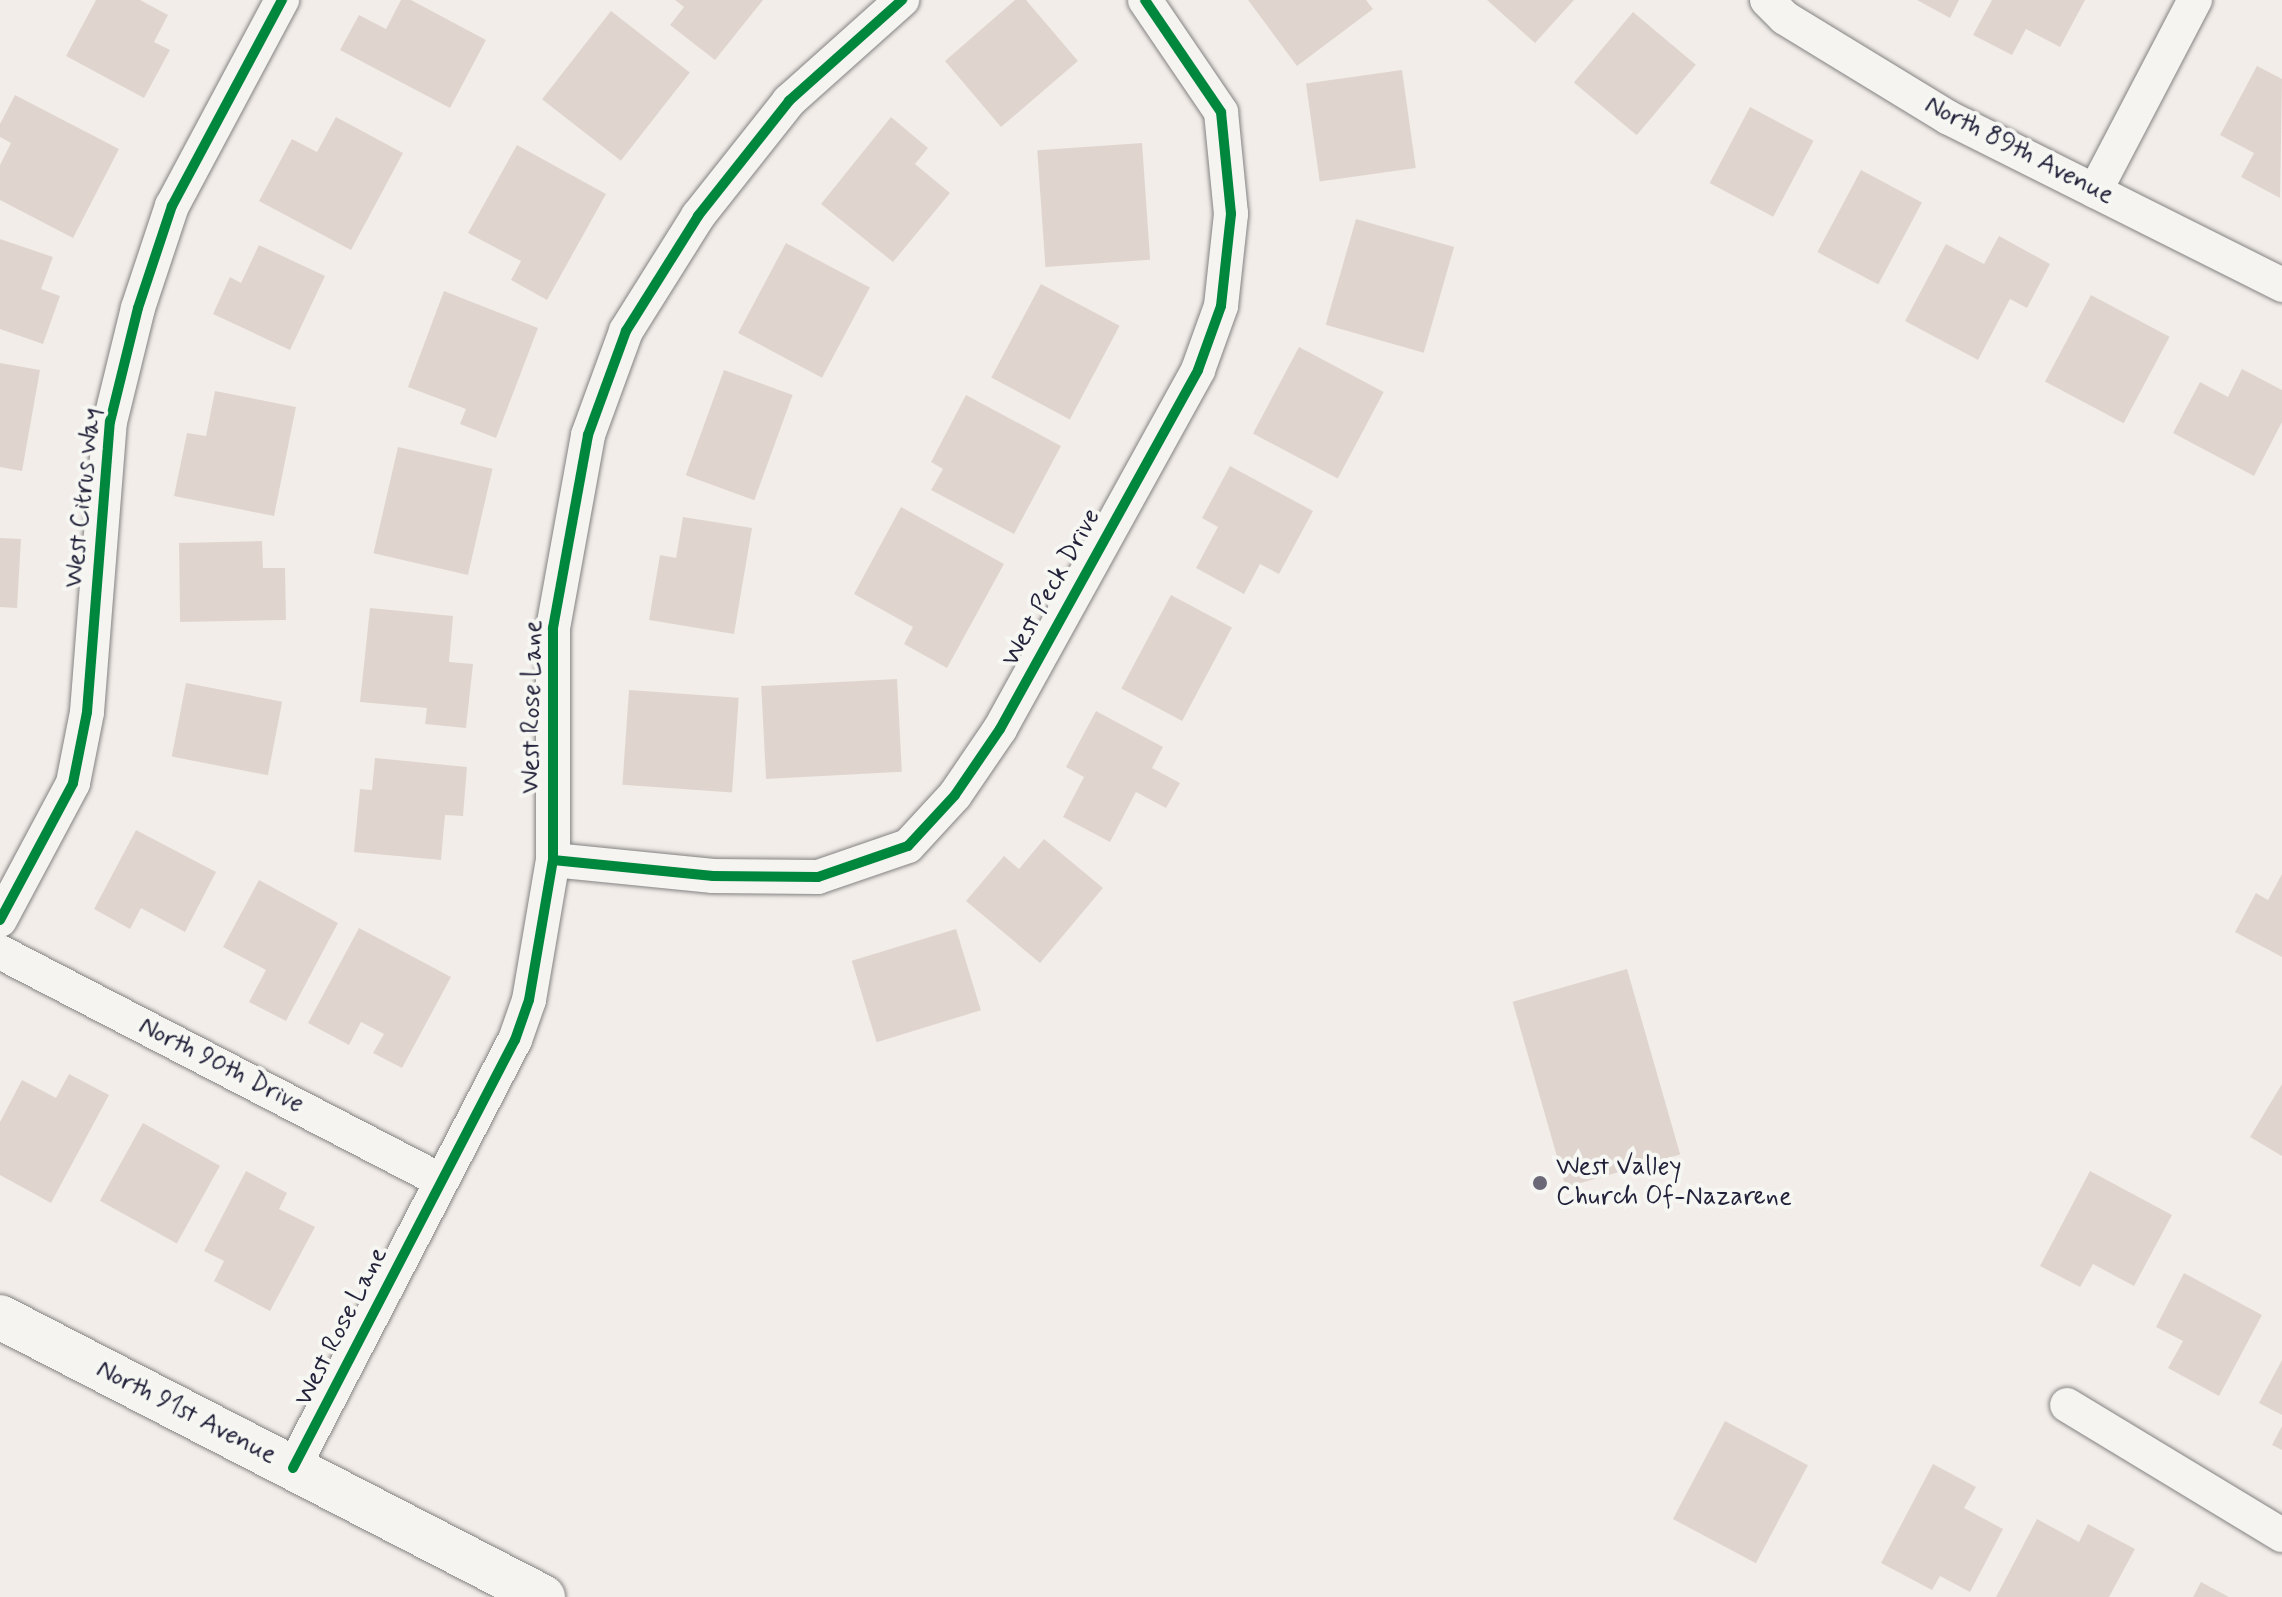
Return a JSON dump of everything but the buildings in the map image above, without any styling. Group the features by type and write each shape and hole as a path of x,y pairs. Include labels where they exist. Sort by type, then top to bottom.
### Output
{"main road":[{"name":"North 91st Avenue","path":"0,1317 543,1597"}],"street":[{"name":"West Citrus Way","path":"0,920 73,783 87,712 110,422 138,308 172,206 282,0"},
{"name":"West Rose Lane","path":"293,1468 524,1014 553,860 553,628 588,435 626,331 698,216 789,101 902,0"},
{"name":"West Peck Drive","path":"553,860 713,876 818,877 908,846 955,795 1000,729 1198,370 1221,306 1231,214 1221,112 1145,0"},
{"name":"North 89th Avenue","path":"1767,0 1785,18 1949,118 2282,285"},
{"path":"2095,191 2195,0"},
{"name":"North 90th Drive","path":"0,952 441,1181"},
{"path":"2067,1405 2282,1535"}],"cycle path":[{"path":"0,920 73,783 87,712 110,422 138,308 172,206 282,0"},
{"path":"293,1468 515,1040 529,1000 553,860 553,628 588,435 626,331 698,216 789,101 902,0"},
{"path":"553,860 713,876 818,877 908,846 955,795 1000,729 1198,370 1221,306 1231,214 1221,112 1145,0"}],"place":[{"name":"West Valley Church Of-Nazarene","path":"1540,1183"}]}
